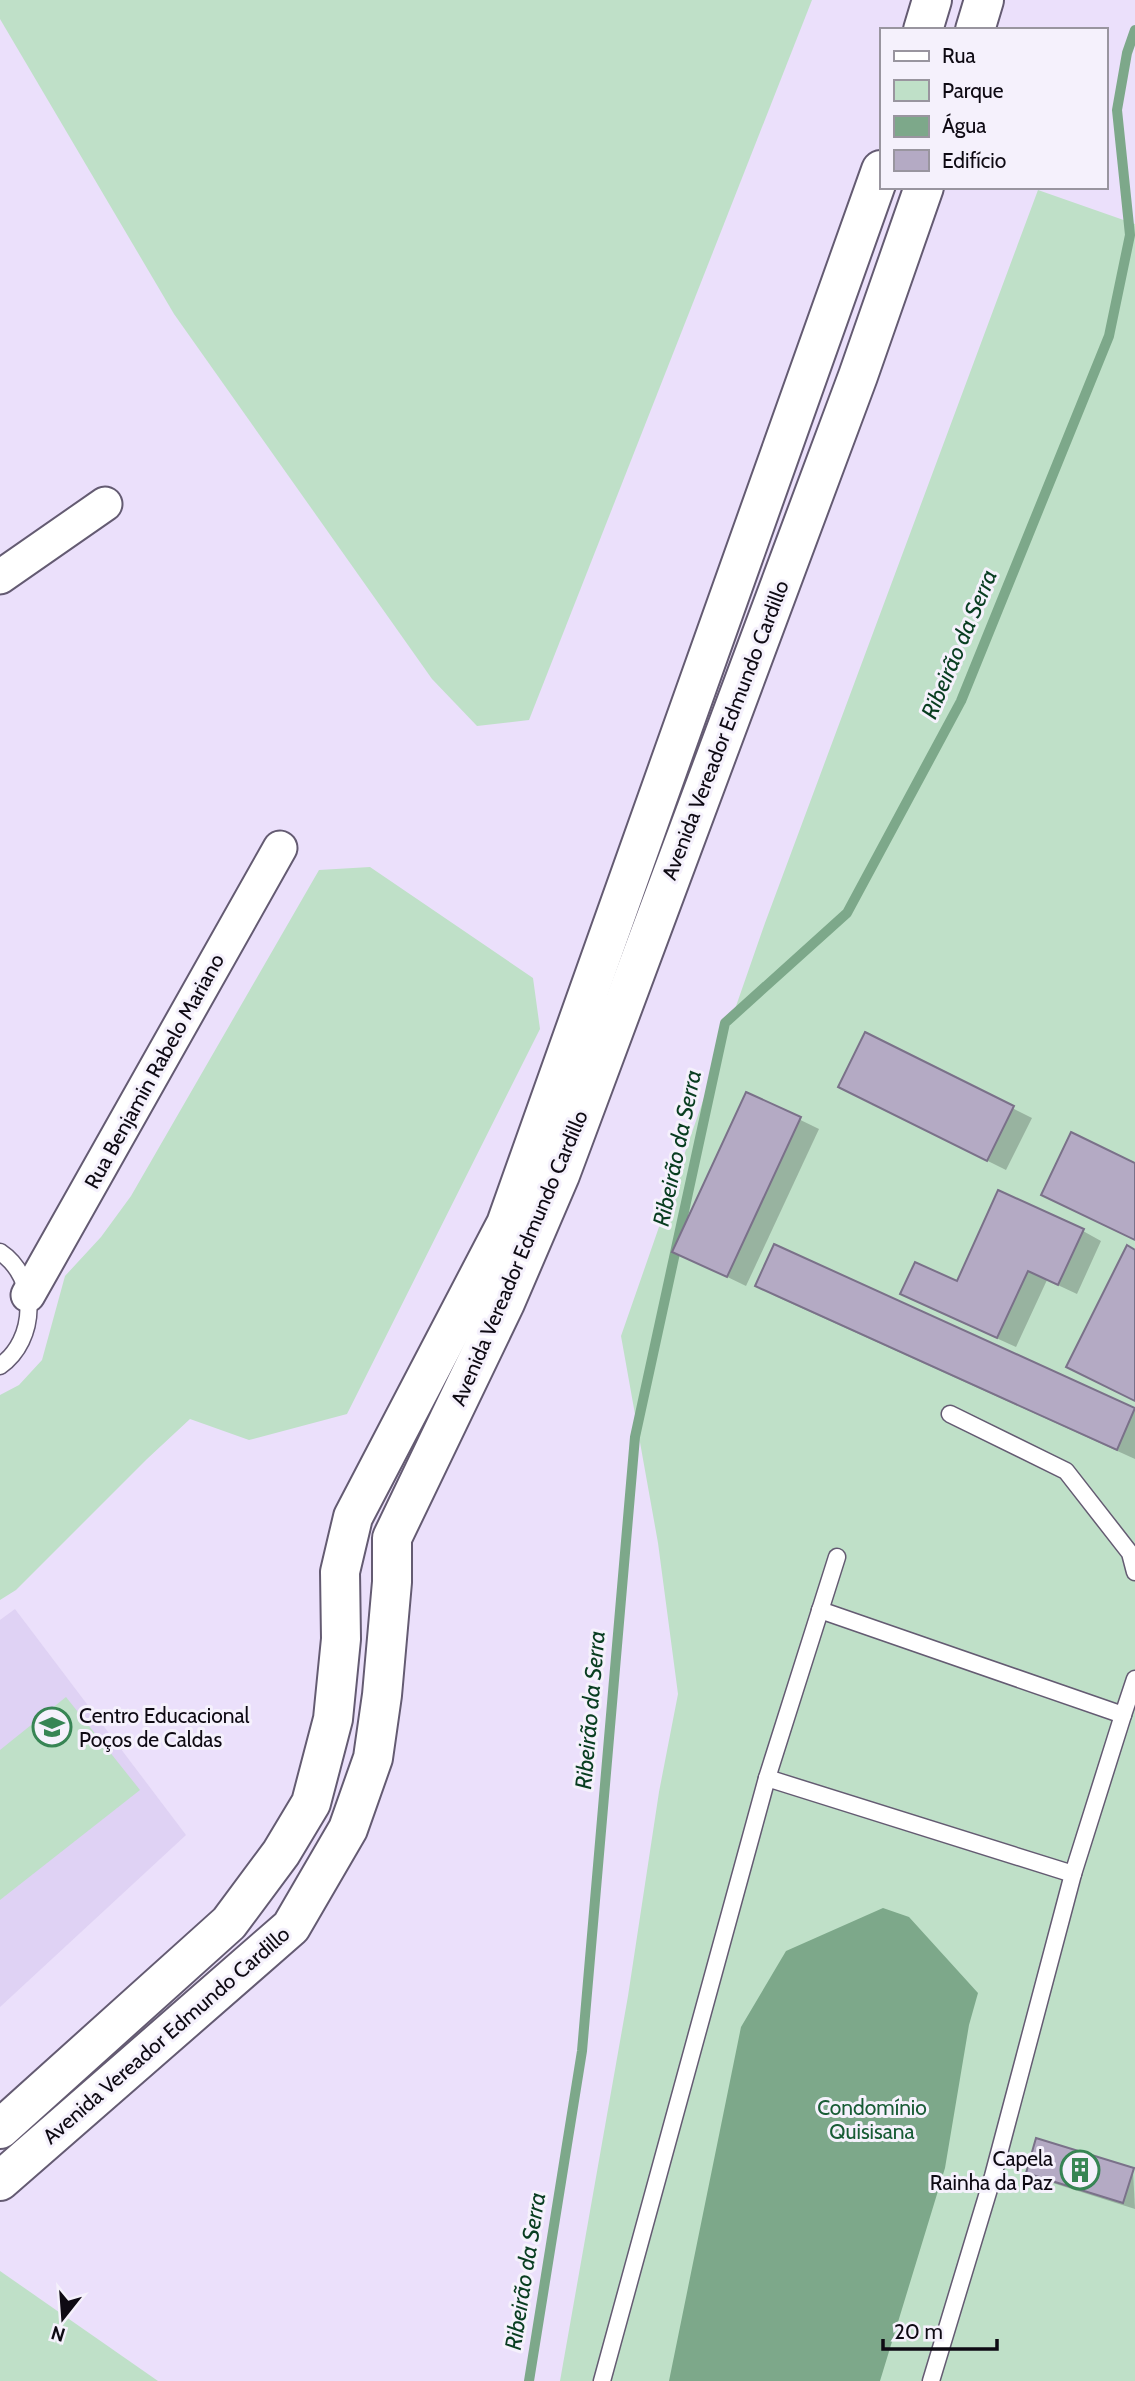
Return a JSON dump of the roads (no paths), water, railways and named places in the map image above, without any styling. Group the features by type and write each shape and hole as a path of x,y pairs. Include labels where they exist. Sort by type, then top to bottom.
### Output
{"main road":[{"path":"924,28 932,0"},
{"path":"976,28 984,0"},
{"name":"Avenida Vereador Edmundo Cardillo","path":"0,2129 229,1923 281,1853 311,1803 333,1719 341,1639 340,1572 353,1517 506,1224 880,173"},
{"name":"Avenida Vereador Edmundo Cardillo","path":"0,2181 291,1927 348,1829 373,1758 382,1695 392,1582 392,1538 505,1303 560,1175 858,376 924,189"}],"street":[{"path":"0,577 106,504"},
{"name":"Rua Benjamin Rabelo Mariano","path":"28,1295 280,848"}],"lane":[{"path":"0,1252 20,1273 28,1295 29,1318 22,1341 0,1366"},
{"path":"950,1415 1066,1471 1130,1553 1135,1572"},
{"path":"602,2381 767,1778 837,1557"},
{"path":"820,1610 1123,1715"},
{"path":"931,2381 993,2176 1073,1874 1135,1679"},
{"path":"767,1778 1073,1874"}],"water":[{"path":"883,1908 909,1917 978,1993 969,2025 945,2168 880,2381 669,2381 741,2027 786,1951"}],"waterway":[{"name":"Ribeirão da Serra","path":"529,2381 582,2051 635,1437 725,1023 847,913 961,701 1109,336 1130,235 1117,110 1127,53 1135,30"}],"place":[{"name":"Centro Educacional Poços de Caldas","path":"52,1727"},
{"name":"Capela Rainha da Paz","path":"1080,2170"}],"park label":[{"name":"Condomínio Quisisana","path":"872,2119"}]}
